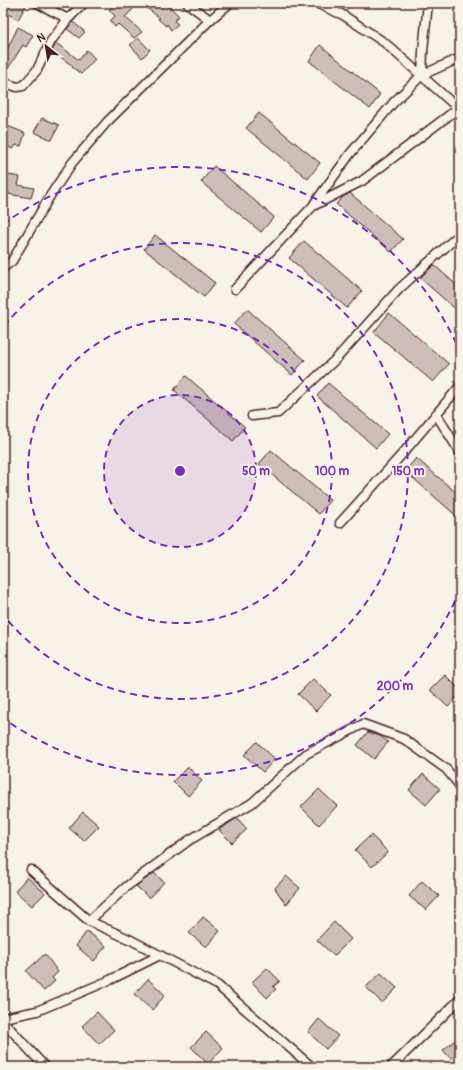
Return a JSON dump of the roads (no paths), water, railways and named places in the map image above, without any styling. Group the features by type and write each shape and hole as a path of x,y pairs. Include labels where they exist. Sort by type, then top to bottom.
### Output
{"street":[{"path":"37,3 68,19"},
{"path":"3,82 17,87 23,86 37,70 51,40 68,19 84,3"},
{"path":"187,3 210,20"},
{"path":"3,268 12,260 50,196 72,163 107,122 210,20 230,3"},
{"path":"313,206 362,180 459,108 385,44 343,15 316,3"},
{"path":"422,75 428,3"},
{"path":"235,289 313,206 350,154 394,102 422,75 460,58"},
{"path":"252,416 278,413 337,358 400,289 460,234"},
{"path":"340,523 460,386"},
{"path":"436,414 460,452"},
{"path":"89,921 126,887 188,841 252,803 306,754 363,724 404,739 446,769 460,786"},
{"path":"31,870 89,921 131,940 217,985 312,1067"},
{"path":"3,1018 37,1011 110,980 160,955"},
{"path":"390,1067 460,999"},
{"path":"3,1021 45,1067"}]}
